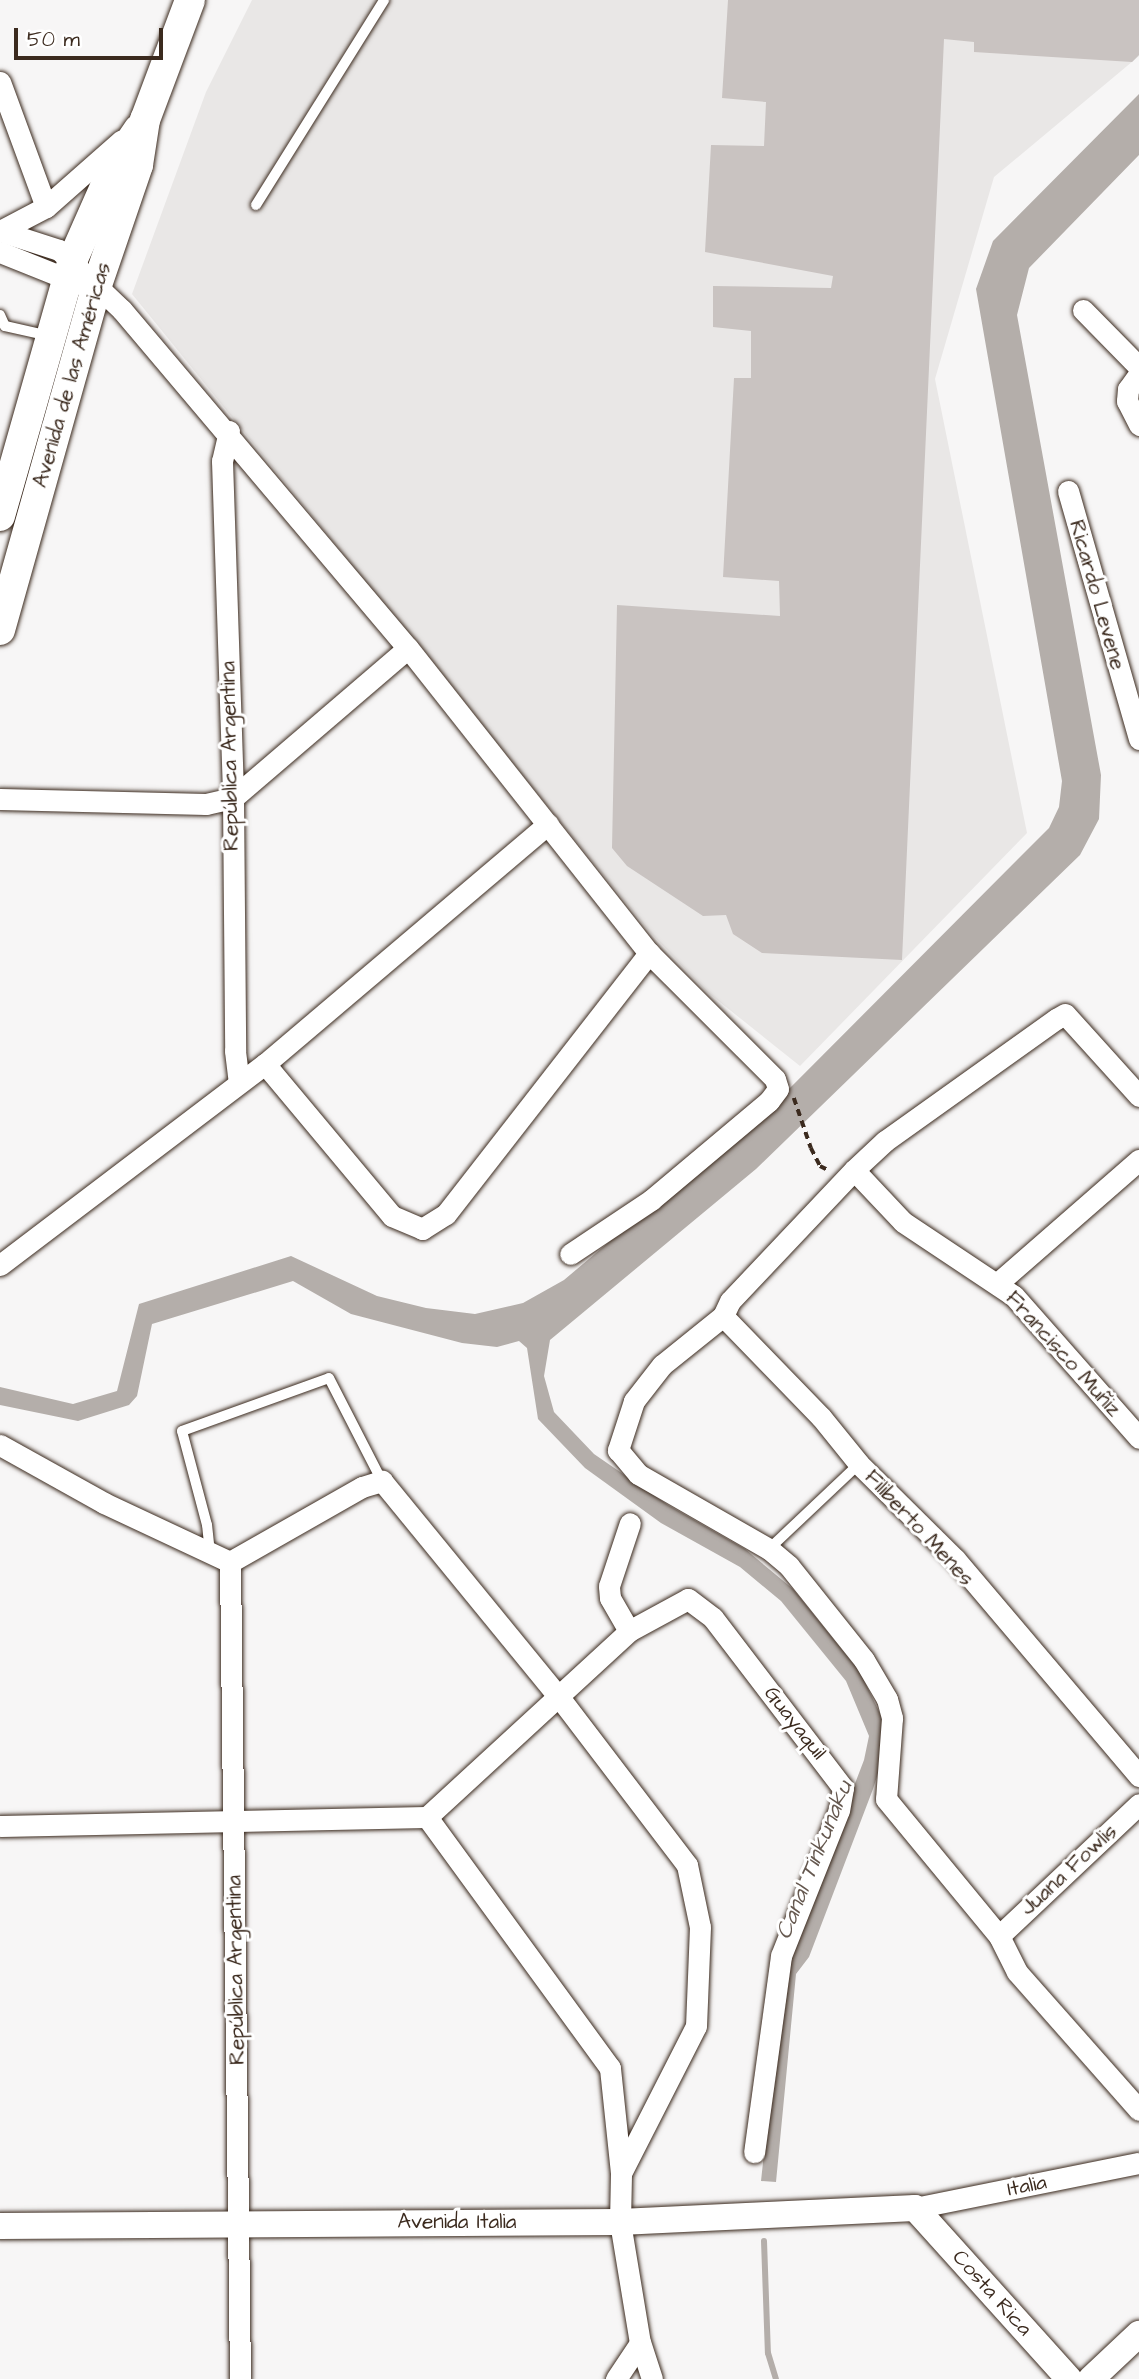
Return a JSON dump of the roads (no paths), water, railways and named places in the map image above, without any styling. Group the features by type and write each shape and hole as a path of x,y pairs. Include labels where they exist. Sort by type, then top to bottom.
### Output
{"main road":[{"name":"Avenida de las Américas","path":"0,516 52,337 79,276 138,164 145,120 190,0"},
{"name":"Avenida de las Américas","path":"0,630 79,276"}],"street":[{"path":"0,82 46,207"},
{"path":"0,231 46,207 145,120"},
{"path":"0,231 41,242 122,310 229,431 408,648 649,953 768,1068 778,1089 651,1200 570,1254"},
{"path":"0,252 79,276"},
{"path":"1083,310 1139,368"},
{"path":"1139,374 1128,389 1128,401 1139,425"},
{"name":"República Argentina","path":"229,431 222,461 233,798 235,1051 239,1082"},
{"name":"Ricardo Levene","path":"1068,491 1139,739"},
{"path":"0,799 206,804 233,798 408,648"},
{"path":"0,1265 264,1064 548,824"},
{"path":"264,1064 392,1216 422,1229 446,1214 649,953"},
{"path":"1139,1096 1065,1014 885,1141 851,1173 730,1301 723,1316 680,1348 647,1383 625,1418 618,1450 638,1475 769,1549 789,1566 864,1660 887,1699 892,1731 884,1788 886,1799 999,1936 1017,1972 1139,2109"},
{"path":"999,1282 1139,1160"},
{"name":"Francisco Muñiz","path":"851,1173 903,1222 999,1282 1135,1425"},
{"name":"Filiberto Menes","path":"723,1316 821,1417 859,1464 955,1559 1139,1776"},
{"path":"0,1445 220,1558 362,1487 382,1480 559,1697 670,1838 687,1866 697,1898 696,2026 621,2173"},
{"path":"0,1826 427,1817 629,1631 610,1598 609,1586 630,1523"},
{"name":"República Argentina","path":"220,1558 234,1823 240,2379"},
{"name":"Guayaquil","path":"629,1631 688,1599 713,1618 843,1788 839,1811 781,1956 754,2151"},
{"name":"Juana Fowlis","path":"999,1936 1139,1804"},
{"path":"427,1817 610,2068 621,2173 620,2222 640,2343 652,2379"},
{"name":"Italia","path":"915,2208 1139,2163"},
{"name":"Avenida Italia","path":"0,2226 620,2222 915,2208"},
{"name":"Costa Rica","path":"915,2208 1069,2379"},
{"path":"1091,2379 1139,2334"},
{"path":"616,2379 640,2343"}],"lane":[{"path":"256,205 384,0"},
{"path":"0,316 5,326 52,337"},
{"path":"220,1558 182,1431 329,1378 382,1480"},
{"path":"769,1549 859,1464"}],"waterway":[{"name":"Canal Tinkunaku","path":"764,2241 768,2353 776,2379"}]}
